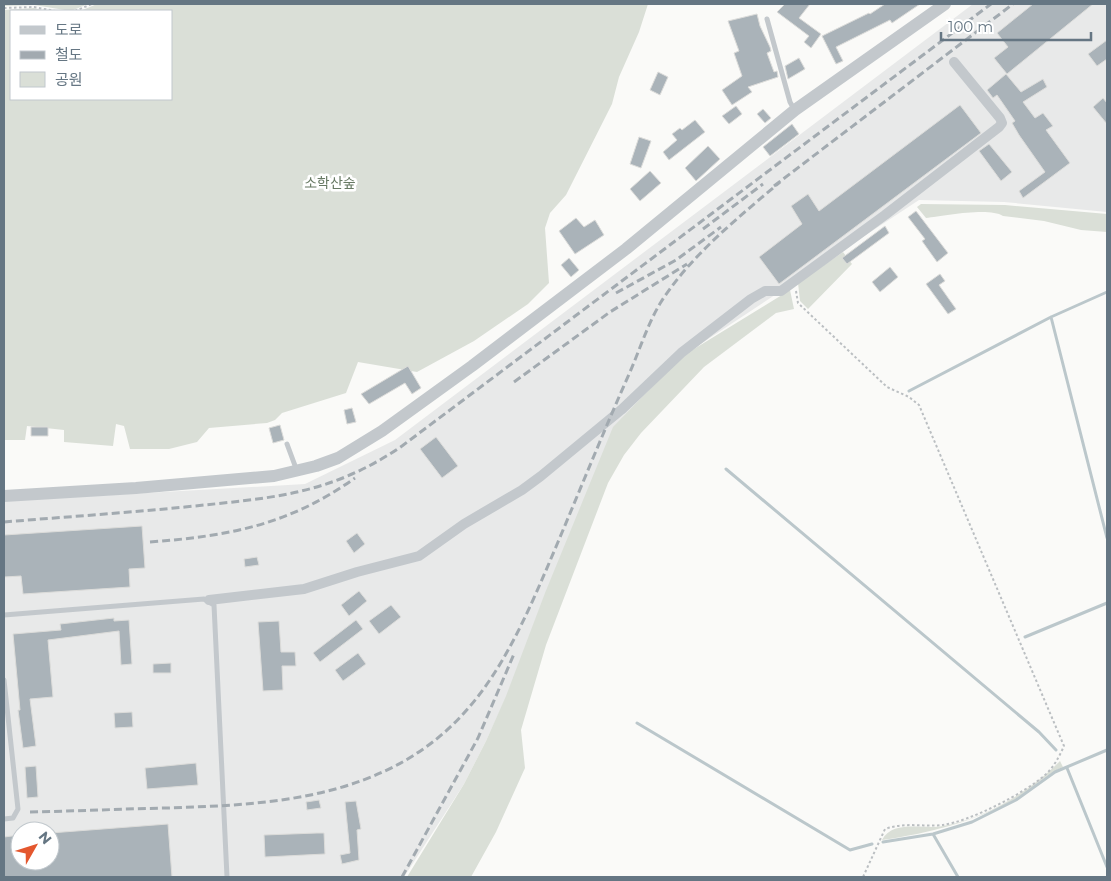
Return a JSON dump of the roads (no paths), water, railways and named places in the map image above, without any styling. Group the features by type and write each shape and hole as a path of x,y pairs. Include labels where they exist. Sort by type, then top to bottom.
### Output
{"street":[{"path":"4,496 215,482 297,471 338,458 437,392 626,249 795,110 945,4"},
{"path":"209,600 304,589 419,556 464,524 522,490 621,410 681,352 751,299 765,291 781,290 794,281 885,215 999,127 1002,123 1000,118 954,62"}],"lane":[{"path":"767,19 790,102 795,110"},
{"path":"287,444 297,471"},
{"path":"4,615 209,600 214,605 226,877"},
{"path":"4,680 18,809 13,818 4,818"}],"waterway":[{"path":"909,391 1051,317 1107,292"},
{"path":"1051,317 1107,538"},
{"path":"726,469 1039,732 1056,750"},
{"path":"1025,637 1107,603"},
{"path":"637,723 850,850 872,844"},
{"path":"883,842 933,834 972,822 1016,800 1055,772 1107,750"},
{"path":"1067,768 1107,867"},
{"path":"933,834 958,877"}],"railway":[{"path":"4,522 162,509 271,497 323,485 375,463 402,446 991,4"},
{"path":"774,186 1013,4"},
{"path":"30,812 232,805 297,798 339,788 384,771 422,750 453,724 480,694 502,661 522,624 656,310 686,268 732,223 780,182"},
{"path":"703,229 763,184"},
{"path":"616,293 676,260 721,227"},
{"path":"514,382 610,312 687,264"},
{"path":"150,542 232,532 257,525 306,507 355,478"},
{"path":"402,877 478,738 514,654"}],"park label":[{"name":"소학산숲","path":"330,183"}]}
